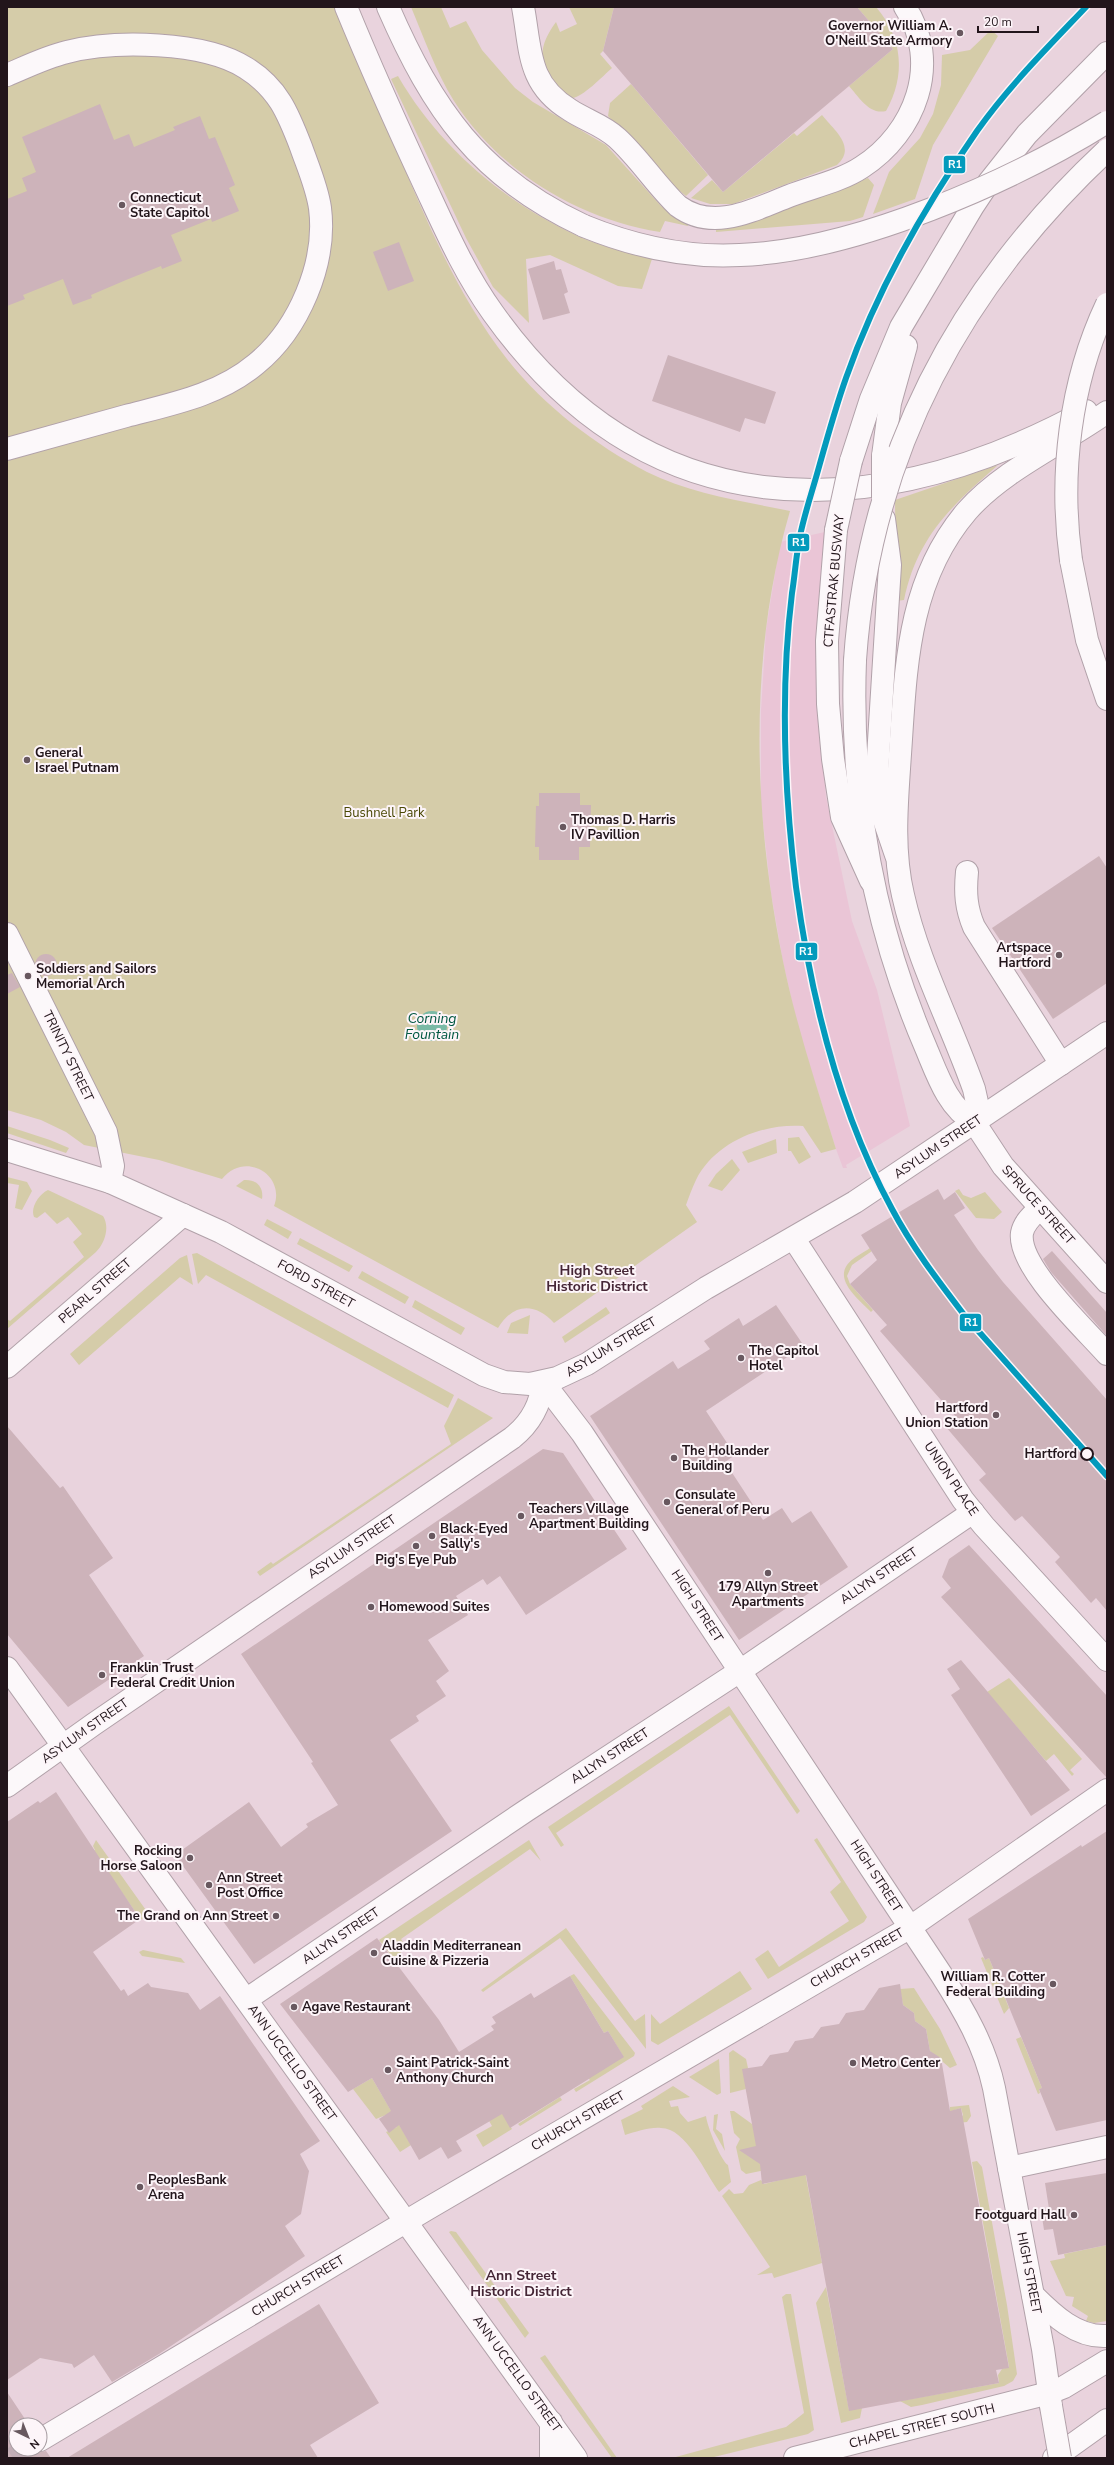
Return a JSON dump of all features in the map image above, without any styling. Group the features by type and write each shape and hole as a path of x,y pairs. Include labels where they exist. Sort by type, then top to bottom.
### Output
{"main road":[{"path":"346,7 427,191 462,262 483,298 515,342 551,382 594,418 641,449 688,470 738,484 798,490 864,488 920,478 984,458 1051,429 1107,400"},
{"path":"388,7 427,86 446,116 469,145 513,185 549,208 584,226 643,245 692,253 740,255 794,249 853,235 944,203 1049,155 1107,122"},
{"path":"523,7 531,63 539,82 547,92 566,108 596,124 618,139 673,202 689,214 704,219 718,219 757,208 852,172 880,152 907,122 918,100 921,87 922,66 919,41 915,27 905,7"},
{"path":"7,75 57,54 109,45 202,51 236,63 261,79 279,98 294,129 314,182 320,209 321,232 317,258 310,285 298,311 274,346 256,364 240,376 219,388 179,402 7,449"},
{"name":"CTFASTRAK BUSWAY","path":"874,886 861,862 842,817 832,759 828,704 828,641 836,530 851,461 869,405 894,341 973,206 1007,156 1048,110 1107,53"},
{"path":"874,886 863,827 854,729 855,660 862,591 875,529 901,448 929,385 961,325 996,272 1060,196 1107,150"},
{"name":"CTFASTRAK BUSWAY","path":"898,858 881,811 877,773 890,565 884,519 883,456 890,403 900,363 939,265"},
{"path":"1107,304 1086,361 1073,420 1066,490 1071,560 1086,634 1107,699"},
{"path":"974,1122 978,1107 974,1089 913,932 901,887 898,858 898,796 907,652 917,604 931,566 950,533 966,512 987,492 1107,412"},
{"path":"967,872 965,892 967,910 974,927 1061,1064"},
{"name":"SPRUCE STREET","path":"874,886 892,955 919,1033 951,1101 961,1113 974,1122 1003,1166 1107,1282"},
{"name":"TRINITY STREET","path":"7,934 106,1132 114,1166 100,1179"},
{"name":"ASYLUM STREET","path":"7,1786 512,1438 533,1414 541,1396 543,1382 587,1364 706,1288 794,1239 855,1202 1107,1033"},
{"name":"FORD STREET","path":"7,1150 100,1179 221,1232 484,1375 517,1384 543,1382"},
{"path":"1040,1208 1028,1220 1022,1232 1028,1260 1042,1281 1107,1354"},
{"name":"PEARL STREET","path":"7,1367 183,1215"},
{"name":"UNION PLACE","path":"794,1239 972,1512 1107,1660"},
{"name":"HIGH STREET","path":"543,1382 582,1433 910,1928 957,2000 980,2043 993,2081 1033,2295 1060,2458"},
{"name":"ALLYN STREET","path":"247,1999 527,1810 740,1671 972,1512"},
{"name":"ANN UCCELLO STREET","path":"7,1668 62,1747 247,1999 576,2458"},
{"name":"CHURCH STREET","path":"48,2435 406,2222 910,1928 1107,1790"},
{"path":"1009,2168 1107,2147"},
{"path":"1033,2295 1056,2316 1087,2335 1107,2336"},
{"name":"CHAPEL STREET SOUTH","path":"795,2458 1050,2400 1107,2361"},
{"path":"1054,2458 1107,2420"},
{"path":"551,2422 551,2458"}],"shaded area":[{"path":"825,532 821,744 826,797 852,921 877,990 910,1126 846,1165 847,1168 843,1168 836,1149 799,1032 783,962 771,893 761,804 761,711 766,630 780,542"}],"green space":[{"name":"Bushnell Park","path":"7,7 336,7 411,184 447,262 460,287 490,336 521,376 553,408 589,437 647,472 664,480 699,491 790,511 776,566 767,622 761,678 761,792 773,906 788,985 800,1032 836,1149 821,1153 803,1126 772,1128 757,1132 728,1145 715,1155 704,1167 692,1189 686,1205 697,1222 554,1323 539,1311 524,1308 510,1314 498,1328 274,1206 276,1195 274,1185 269,1176 261,1170 252,1167 242,1167 231,1171 222,1179 159,1160 84,1145 66,1132 41,1120 7,1110"},
{"path":"411,7 441,7 450,28 466,21 482,50 515,88 533,102 606,145 661,206 687,222 688,226 665,221 660,232 629,226 600,216 571,203 543,188 517,170 472,126 454,101 436,67"},
{"path":"569,7 614,7 603,51 600,54 612,68 587,90 572,98 564,94 551,79 543,63 542,55 546,39 556,22 560,32 577,24"},
{"path":"857,7 876,7 892,31 896,44 899,58 899,71 897,84 886,111 880,112 869,108 849,86 893,49"},
{"path":"991,30 998,36 933,145 915,199 873,214 889,172 920,138 933,114 941,85 942,55 970,50"},
{"path":"398,76 433,126 454,149 500,190 552,223 580,237 607,247 652,259 642,289 618,286 550,255 526,259 529,323 493,287 466,238 391,79"},
{"path":"631,84 708,175 686,196 676,188 608,116 610,103"},
{"path":"822,115 842,139 844,145 845,152 843,158 837,165 733,204 710,204 691,198 712,180 723,192 794,133 797,136"},
{"path":"868,178 874,185 863,217 850,221 716,232 716,229 758,220"},
{"path":"998,465 951,509 927,540 910,578 904,600 896,601 895,500"},
{"path":"7,1126 69,1148 66,1153 7,1133"},
{"path":"799,1137 811,1157 799,1164 791,1151 788,1151 788,1138"},
{"path":"776,1139 777,1153 748,1163 742,1152"},
{"path":"732,1159 740,1170 722,1191 708,1186 716,1174"},
{"path":"7,1177 27,1182 32,1191 22,1210 15,1208 19,1185 7,1183"},
{"path":"244,1180 255,1182 260,1187 262,1191 262,1199 236,1186"},
{"path":"959,1189 963,1195 971,1198 985,1192 1002,1212 994,1219 976,1218 955,1191"},
{"path":"48,1190 103,1216 106,1225 106,1235 96,1252 7,1329 7,1319 10,1321 84,1257 73,1242 82,1234 68,1217 57,1224 45,1212 37,1218 34,1217 33,1210 36,1202 41,1195"},
{"path":"267,1219 292,1232 288,1239 264,1225"},
{"path":"300,1238 353,1266 349,1272 297,1244"},
{"path":"870,1248 872,1251 852,1265 847,1276 850,1284 873,1310 871,1312 851,1291 844,1278 844,1271 847,1265"},
{"path":"197,1253 454,1395 448,1408 206,1275 198,1284 192,1254"},
{"path":"187,1255 193,1285 180,1277 79,1365 70,1354 180,1258"},
{"path":"362,1271 409,1297 405,1304 358,1278"},
{"path":"415,1300 465,1328 461,1335 412,1307"},
{"path":"606,1307 610,1313 565,1343 562,1337"},
{"path":"530,1315 528,1334 507,1333 511,1323"},
{"path":"458,1398 493,1418 260,1576 257,1572 271,1562 273,1564 451,1444 444,1426"},
{"path":"1009,1678 1082,1759 1070,1770 1074,1774 1072,1776 1054,1754 1046,1761 987,1692"},
{"path":"729,1706 800,1811 797,1814 730,1715 556,1833 564,1845 561,1847 548,1827"},
{"path":"817,1838 867,1917 864,1922 768,1979 755,1959 768,1950 779,1967 849,1921 830,1892 841,1882 814,1840"},
{"path":"96,1840 148,1913 141,1920 93,1851 95,1850 93,1846"},
{"path":"529,1840 541,1861 530,1849 401,1939 407,1948 393,1958 379,1940"},
{"path":"566,1928 635,2021 645,2014 646,2049 560,1938 483,1992 481,1990"},
{"path":"143,1950 181,1958 185,1963 142,1956 139,1952"},
{"path":"983,1957 985,1960 989,1958 1009,2008 1004,2014 981,1958"},
{"path":"740,1971 752,1989 658,2045 651,2041 651,2014 660,2024"},
{"path":"574,1974 635,2053 634,2056 576,2092 574,2089 590,2080 588,2078 623,2056 608,2031 604,2033 570,1976"},
{"path":"914,1988 940,2029 957,2065 950,2068 930,2051 926,2029 915,2021 914,2013 903,2005 900,1989"},
{"path":"1021,2037 1042,2088 1039,2089 1040,2093 1038,2094 1016,2039"},
{"path":"733,2050 746,2059 748,2068 746,2089 730,2093 729,2053"},
{"path":"719,2059 721,2093 717,2095 689,2077"},
{"path":"479,2076 512,2129 483,2147 476,2135 492,2126 488,2119"},
{"path":"372,2078 411,2145 400,2152 386,2132 397,2127 388,2114 376,2119 353,2089"},
{"path":"673,2086 690,2097 669,2101 671,2107 678,2106 680,2113 688,2122 706,2116 715,2143 728,2165 731,2182 719,2192 702,2164 679,2135 670,2130 652,2128 625,2135 621,2120 643,2109 641,2106"},
{"path":"560,2097 562,2100 520,2126 518,2124"},
{"path":"969,2105 971,2116 967,2122 957,2123 963,2115 961,2108 955,2110 950,2117 950,2107"},
{"path":"730,2111 734,2111 752,2124 770,2169 746,2174 741,2170 736,2147 740,2139 734,2133"},
{"path":"718,2114 716,2129 722,2134 725,2151 713,2130 714,2115"},
{"path":"802,2155 822,2263 774,2278 772,2273 757,2275 770,2267 722,2196 729,2189 734,2194 743,2193 749,2185 761,2180 764,2184 780,2180"},
{"path":"977,2161 982,2167 1007,2305 1017,2374 1013,2381 1004,2386 911,2407 900,2401 999,2383 998,2375 1002,2369 1009,2367 972,2162"},
{"path":"449,2232 456,2232 529,2333 525,2338"},
{"path":"1107,2245 1107,2321 1094,2323 1086,2321 1088,2316 1072,2306 1074,2297 1066,2296 1050,2261 1065,2258 1064,2254"},
{"path":"826,2287 849,2410 862,2408 860,2418 841,2423 816,2303"},
{"path":"786,2294 791,2294 814,2430 808,2434 710,2458 672,2458 786,2427 804,2413 782,2297"},
{"path":"545,2355 617,2458 612,2458 540,2358"}],"water":[{"name":"Corning Fountain","path":"432,1011 443,1015 447,1026 443,1037 432,1041 421,1037 417,1026 421,1015"}],"building":[{"path":"614,7 857,7 893,49 723,192 603,51"},
{"name":"Connecticut State Capitol","path":"100,104 114,140 129,134 134,147 175,130 173,127 200,116 209,139 215,137 235,185 229,188 239,211 212,222 211,219 171,235 182,261 162,269 161,266 126,280 91,295 92,298 73,305 63,279 23,295 25,299 7,306 7,199 27,191 22,178 36,172 22,137"},
{"path":"399,242 414,281 388,291 373,252"},
{"path":"554,261 556,270 561,269 568,292 564,294 570,313 543,320 528,269"},
{"path":"668,355 776,392 765,424 745,418 740,432 652,401"},
{"name":"Thomas D. Harris IV Pavillion","path":"539,793 580,793 580,805 591,805 590,847 579,847 579,860 539,860 539,847 535,847 536,806 539,806"},
{"name":"Artspace Hartford","path":"1099,856 1107,868 1107,983 1053,1019 992,928"},
{"path":"46,954 54,957 57,965 54,973 46,976 38,973 35,965 38,957"},
{"path":"12,973 20,987 7,994 7,975"},
{"path":"938,1189 944,1200 955,1192 965,1208 954,1215 978,1250 1003,1282 1107,1400 1107,1611 1096,1598 1091,1603 1055,1562 1060,1557 1022,1516 1015,1521 979,1480 986,1474 946,1427 956,1417 880,1331 887,1325 850,1284 877,1260 861,1235"},
{"path":"1052,1251 1107,1313 1107,1336 1051,1272 1043,1259"},
{"path":"776,1305 804,1346 706,1411 735,1455 725,1462 763,1520 782,1508 792,1523 811,1511 848,1567 739,1640 590,1416 673,1361 678,1369 710,1349 704,1341 739,1318 743,1326"},
{"path":"7,1426 60,1488 63,1486 113,1558 89,1575 144,1656 68,1707 7,1634"},
{"path":"543,1449 563,1453 627,1549 526,1615 500,1576 487,1585 483,1579 456,1596 468,1615 428,1640 449,1671 436,1681 446,1696 416,1716 419,1721 390,1740 452,1831 254,1964 175,1855 249,1802 281,1847 308,1827 306,1824 338,1805 311,1763 313,1762 241,1654"},
{"path":"969,1545 1107,1696 1107,1778 941,1597 951,1588 942,1577 949,1559"},
{"path":"961,1660 1070,1790 1031,1816 951,1695 960,1689 947,1669"},
{"name":"PeoplesBank Arena","path":"56,1792 140,1919 93,1952 121,1991 124,1989 128,1996 148,1983 151,1987 188,1993 200,2010 220,1996 320,2141 300,2154 309,2171 301,2214 285,2226 305,2256 159,2354 112,2382 94,2355 74,2368 72,2364 40,2358 7,2380 7,1822 38,1801 40,1803"},
{"name":"William R. Cotter Federal Building","path":"1107,1831 1107,2120 1056,2131 1039,2089 1042,2088 989,1958 985,1960 968,1919 1081,1845 1082,1847"},
{"path":"377,1938 439,2020 459,2052 494,2030 491,2026 496,2023 492,2017 531,1993 534,1998 570,1976 604,2033 608,2031 624,2057 510,2128 502,2114 456,2141 462,2151 448,2159 441,2147 419,2160 399,2125 389,2133 379,2119 391,2111 372,2078 348,2092 280,2004"},
{"path":"900,1984 903,2005 914,2013 915,2021 926,2029 930,2051 941,2058 950,2111 961,2108 1009,2368 996,2370 999,2383 849,2411 806,2175 762,2184 760,2164 739,2150 756,2146 742,2069 762,2066 770,2055 788,2052 795,2041 813,2038 821,2027 839,2024 846,2013 864,2010 879,1988"},
{"name":"Footguard Hall","path":"1107,2173 1107,2245 1058,2255 1053,2229 1044,2230 1041,2210 1049,2209 1045,2183"},
{"path":"319,2304 379,2403 310,2445 318,2458 67,2458"},
{"path":"7,2392 24,2417 8,2417 8,2457 48,2457 48,2454 51,2458 7,2458"}],"transit line":[{"name":"R1","path":"1086,7 1029,67 1002,98 977,131 939,189 903,250 858,346 834,414 799,543 788,630 785,740 786,777 792,851 802,929 829,1052 856,1133 892,1209 917,1251 936,1277 965,1316 1107,1476"}],"place":[{"name":"Governor William A. O'Neill State Armory","path":"960,33"},
{"name":"Connecticut State Capitol","path":"122,205"},
{"name":"General Israel Putnam","path":"27,760"},
{"name":"Thomas D. Harris IV Pavillion","path":"563,827"},
{"name":"Artspace Hartford","path":"1059,955"},
{"name":"Soldiers and Sailors Memorial Arch","path":"28,976"},
{"name":"The Capitol Hotel","path":"741,1358"},
{"name":"Hartford Union Station","path":"996,1415"},
{"name":"Hartford","path":"1087,1454"},
{"name":"The Hollander Building","path":"674,1458"},
{"name":"Consulate General of Peru","path":"667,1502"},
{"name":"Teachers Village Apartment Building","path":"521,1516"},
{"name":"Black-Eyed Sally's","path":"432,1536"},
{"name":"Pig's Eye Pub","path":"416,1546"},
{"name":"179 Allyn Street Apartments","path":"768,1573"},
{"name":"Homewood Suites","path":"371,1607"},
{"name":"Franklin Trust Federal Credit Union","path":"102,1675"},
{"name":"Rocking Horse Saloon","path":"190,1858"},
{"name":"Ann Street Post Office","path":"209,1885"},
{"name":"The Grand on Ann Street","path":"276,1916"},
{"name":"Aladdin Mediterranean Cuisine & Pizzeria","path":"374,1953"},
{"name":"William R. Cotter Federal Building","path":"1053,1984"},
{"name":"Agave Restaurant","path":"294,2007"},
{"name":"Metro Center","path":"853,2063"},
{"name":"Saint Patrick-Saint Anthony Church","path":"388,2070"},
{"name":"PeoplesBank Arena","path":"140,2187"},
{"name":"Footguard Hall","path":"1074,2215"}],"district":[{"name":"High Street Historic District","path":"597,1278"},
{"name":"Ann Street Historic District","path":"521,2284"}]}
